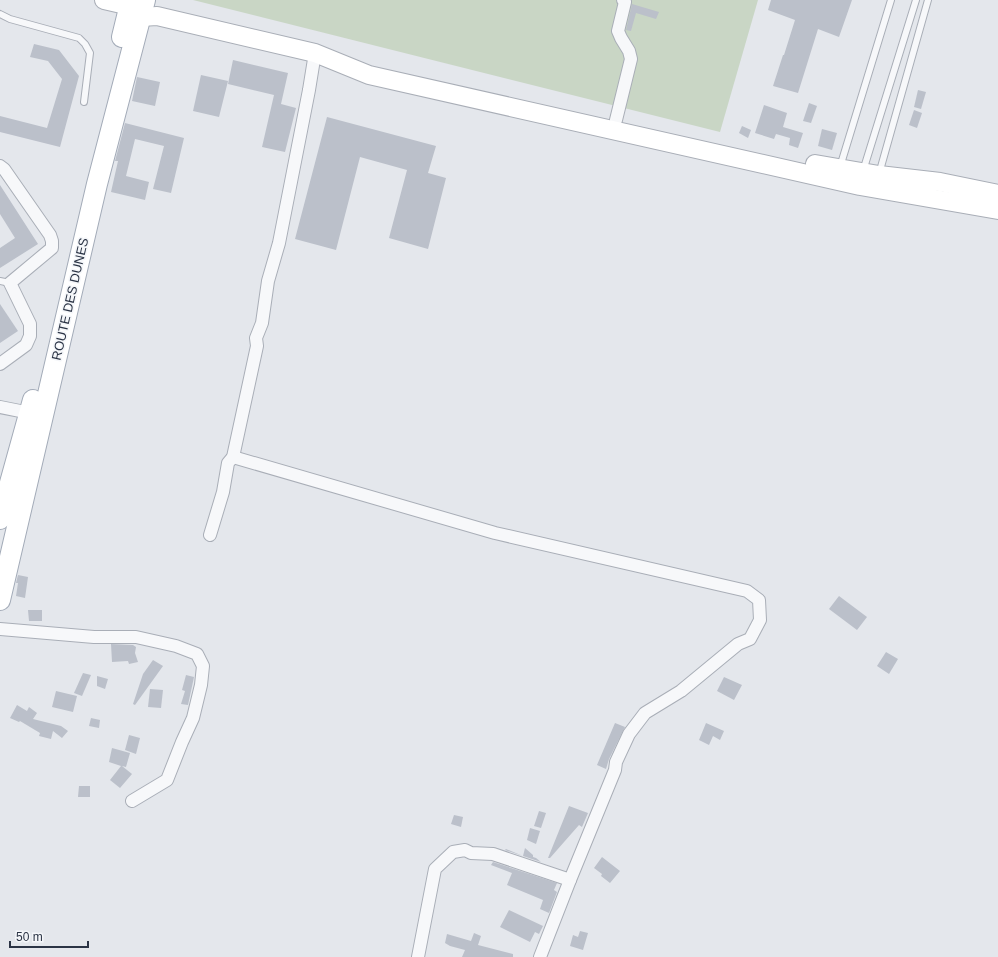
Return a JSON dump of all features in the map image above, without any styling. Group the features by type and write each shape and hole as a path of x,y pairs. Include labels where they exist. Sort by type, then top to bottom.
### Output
{"main road":[{"name":"ROUTE DES DUNES","path":"0,518 30,413 80,203 130,4"},
{"name":"ROUTE DES DUNES","path":"0,600 96,184 130,4"}],"street":[{"path":"616,120 631,59 629,51 620,38 618,31 625,2 623,0"},
{"path":"130,4 155,5 314,41 377,66 682,135 779,159 840,168 867,178 940,182 998,194"},
{"path":"130,4 157,16 315,53 369,75 867,178 998,210"},
{"path":"210,535 223,492 228,463 233,457 256,352 256,338 262,323 268,281 279,243 315,53"},
{"path":"0,166 4,169 50,235 52,242 52,248 5,282 30,324 30,336 26,345 0,364"},
{"path":"0,407 30,413"},
{"path":"233,457 495,533 747,591 759,600 760,620 750,639 738,644 681,690 645,713 629,734 616,762 615,770 540,957"},
{"path":"0,629 94,637 136,638 176,646 198,654 203,666 201,685 193,718 167,780 132,801"},
{"path":"418,957 436,869 453,852 465,850 471,853 493,854 570,880"}],"lane":[{"path":"840,168 891,0"},
{"path":"867,178 916,0"},
{"path":"867,178 928,0"},
{"path":"0,14 10,19 79,38 85,44 90,53 84,102"}],"green space":[{"path":"193,0 758,0 720,132"}],"building":[{"path":"771,0 852,0 839,37 818,29 798,93 773,86 795,20 768,10"},
{"path":"632,4 659,12 656,19 636,13 631,31 626,30"},
{"path":"34,44 59,50 79,76 60,147 0,132 0,116 47,128 62,79 48,61 30,57"},
{"path":"233,60 288,73 281,104 296,108 285,152 262,147 274,95 228,84"},
{"path":"201,75 228,81 219,117 193,111"},
{"path":"137,77 160,82 155,106 132,101"},
{"path":"918,90 926,92 921,109 914,107"},
{"path":"809,103 817,106 811,123 803,121"},
{"path":"764,105 787,113 783,127 803,133 798,148 789,145 790,138 776,134 774,139 755,133"},
{"path":"914,110 922,113 917,128 909,125"},
{"path":"327,117 436,146 428,173 446,178 428,249 389,238 407,170 360,157 336,250 295,239"},
{"path":"125,123 184,138 171,193 153,189 164,146 135,139 126,176 149,182 145,200 111,192 118,161 115,161"},
{"path":"742,126 751,130 748,138 739,133"},
{"path":"822,129 837,133 832,150 818,146"},
{"path":"0,185 38,244 0,268 0,248 15,238 0,214"},
{"path":"0,304 18,331 0,343"},
{"path":"18,575 28,577 25,598 16,596 18,583 16,583"},
{"path":"839,596 867,617 857,630 829,609"},
{"path":"28,610 42,610 42,621 29,621"},
{"path":"111,644 133,645 136,647 135,653 138,662 129,664 128,661 112,662"},
{"path":"886,652 898,659 889,674 877,666"},
{"path":"153,660 163,666 135,705 133,704 143,674"},
{"path":"83,673 91,675 82,696 74,693"},
{"path":"186,675 194,677 188,705 181,704 185,691 182,690"},
{"path":"97,676 108,679 105,689 97,686"},
{"path":"724,677 742,685 734,700 717,691"},
{"path":"150,689 163,690 161,708 148,707"},
{"path":"56,691 77,696 73,712 52,707"},
{"path":"17,705 27,711 29,707 37,713 33,719 61,726 68,731 62,738 53,731 51,739 39,736 40,733 20,721 19,722 10,718"},
{"path":"91,718 100,720 99,728 89,726"},
{"path":"615,723 625,727 609,759 606,769 597,765"},
{"path":"706,723 724,731 720,740 713,736 709,745 699,740"},
{"path":"129,735 140,738 136,754 125,750"},
{"path":"112,748 130,753 126,767 122,766 132,774 120,788 110,780 121,766 109,762"},
{"path":"79,786 90,786 90,797 78,797"},
{"path":"569,806 588,813 582,827 579,825 550,858 548,858"},
{"path":"539,811 546,813 541,828 534,826"},
{"path":"454,815 463,817 461,827 451,824"},
{"path":"530,828 540,831 536,844 527,840"},
{"path":"525,848 533,855 533,857 541,862 523,856"},
{"path":"506,849 523,856 505,850"},
{"path":"602,857 620,871 610,883 594,868"},
{"path":"493,862 557,883 554,890 557,892 549,913 540,909 543,900 507,885 512,873 491,865"},
{"path":"509,910 543,926 539,934 535,932 530,942 500,927"},
{"path":"580,931 588,933 583,950 570,946 573,935 578,937"},
{"path":"474,933 481,936 478,945 513,954 513,957 462,957 465,950 445,943 447,934 471,941"}]}
